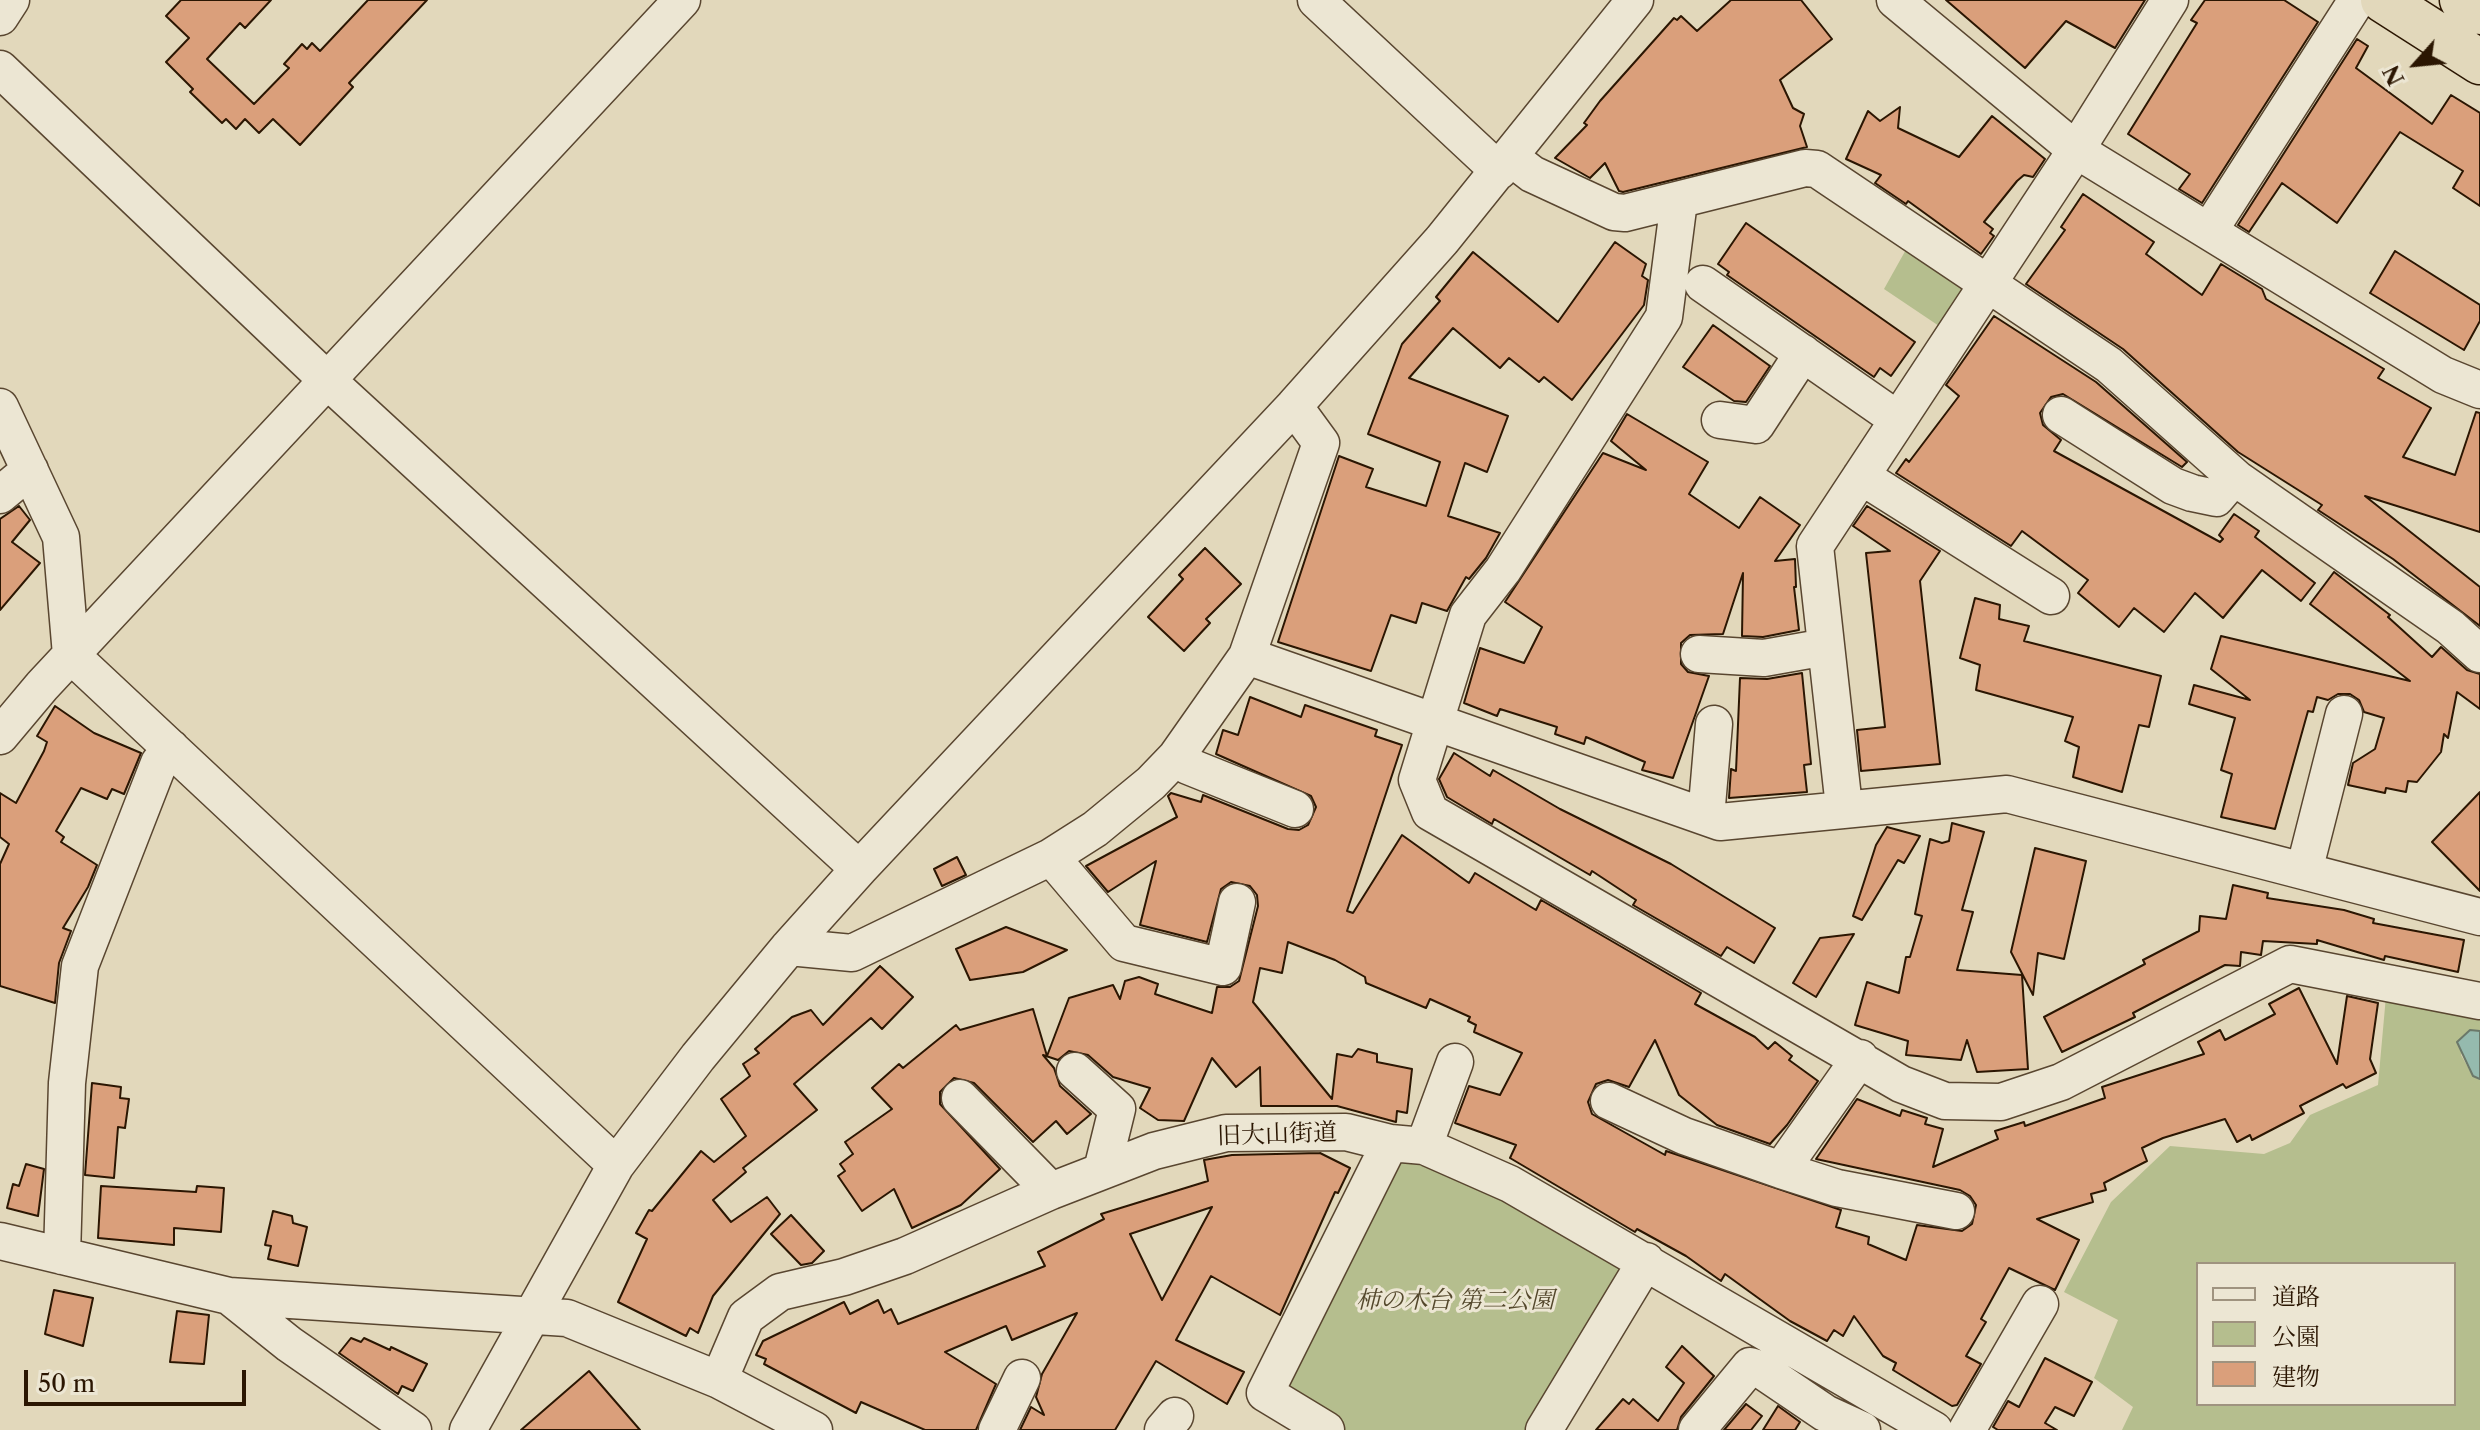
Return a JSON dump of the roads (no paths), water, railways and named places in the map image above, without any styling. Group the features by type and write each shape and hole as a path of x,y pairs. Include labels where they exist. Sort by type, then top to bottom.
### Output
{"highway":[{"path":"2383,0 2480,62"},
{"path":"2462,0 2480,12"}],"street":[{"path":"0,17 11,0"},
{"path":"0,736 71,655 682,0"},
{"path":"1316,0 1505,164 1614,212 1679,201 1805,168 1817,169 1985,285 2000,290 2109,365 2234,477 2450,627 2480,654"},
{"path":"468,1430 616,1165 789,947 1294,406 1442,240 1635,0"},
{"path":"1895,0 2076,150 2443,375 2480,390"},
{"path":"1844,807 1815,546 2076,150 2170,0"},
{"path":"2209,231 2357,0"},
{"path":"0,69 327,380 859,869"},
{"path":"1679,201 1664,317 1503,570 1468,615 1417,780 1430,812 1901,1084 1945,1101 2001,1102 2061,1082 2290,964 2480,1001"},
{"path":"1703,284 1897,419"},
{"path":"1720,420 1756,425 1803,353"},
{"path":"789,947 852,953 1051,857 1105,821 1176,757 1247,656 1321,443 1294,406"},
{"path":"0,407 61,537 71,655 616,1165"},
{"path":"2061,415 2173,486 2192,493 2216,498 2234,477"},
{"path":"0,495 30,470"},
{"path":"1861,476 2051,596"},
{"path":"1699,654 1764,658 1826,647"},
{"path":"1247,656 1720,822 1844,807 2007,794 2480,917"},
{"path":"1706,817 1714,724"},
{"path":"2304,871 2348,734"},
{"path":"62,1256 67,1083 80,966 159,763 171,748"},
{"path":"1176,757 1188,766 1295,809"},
{"path":"1051,857 1124,943 1223,967 1237,902"},
{"path":"1781,1170 1860,1058"},
{"path":"1326,1430 1265,1393 1455,1060"},
{"path":"1075,1071 1117,1109 1102,1170"},
{"path":"960,1098 972,1130 1051,1191"},
{"path":"1609,1101 1684,1136 1837,1188 1956,1211"},
{"name":"旧大山街道","path":"719,1380 746,1317 780,1292 844,1277 905,1256 1051,1191 1154,1151 1226,1133 1346,1132 1407,1144 1510,1184 1934,1430"},
{"path":"0,1241 229,1296 567,1318 719,1380 814,1430"},
{"path":"1544,1430 1646,1261"},
{"path":"229,1296 289,1344 413,1430"},
{"path":"1967,1430 2022,1316"},
{"path":"1697,1430 1750,1366 1760,1369 1819,1422 1862,1430"},
{"path":"997,1430 1022,1378"}],"water":[{"path":"2470,1030 2480,1031 2480,1079 2473,1076 2457,1042"}],"park label":[{"name":"柿の木台 第二公園","path":"1455,1301"}]}
